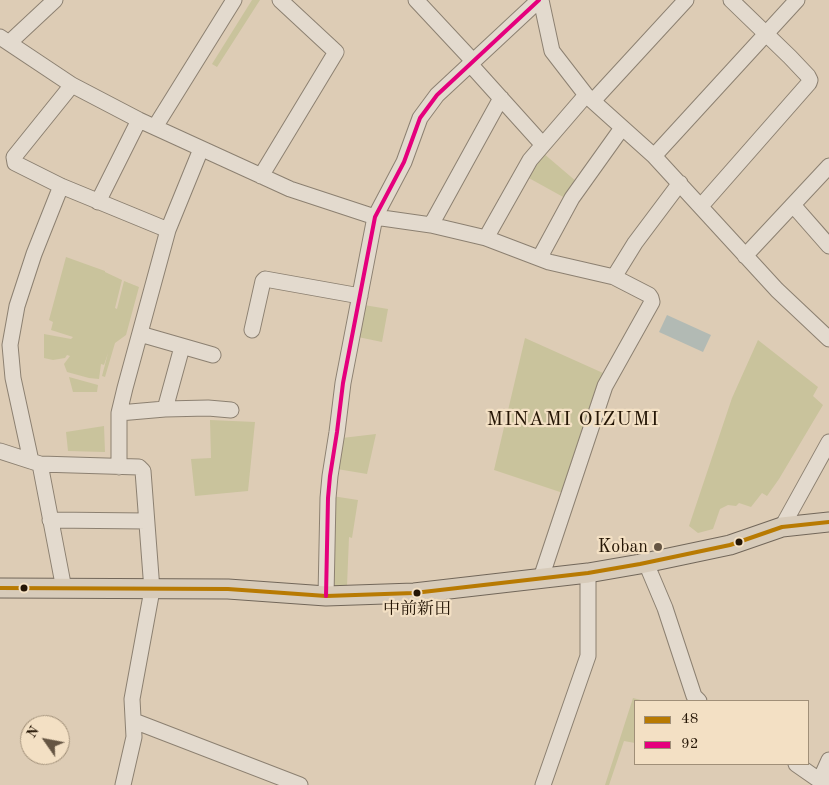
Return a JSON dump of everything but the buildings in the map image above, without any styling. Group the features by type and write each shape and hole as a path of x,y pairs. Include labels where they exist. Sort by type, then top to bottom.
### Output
{"main road":[{"path":"0,588 228,589 326,596 414,592 588,573 730,545 782,527 829,522"}],"street":[{"path":"56,0 5,40 72,85 139,120 316,199 375,218 431,225 486,238 549,262 614,278 649,294 652,302 605,386 541,578"},
{"path":"155,127 234,0"},
{"path":"261,176 336,52 280,0"},
{"path":"416,0 543,145"},
{"path":"326,596 328,498 342,383 375,218 404,162 420,118 436,96 540,0 552,51 590,98 654,156 792,306 829,339"},
{"path":"486,238 530,160 686,0"},
{"path":"701,206 809,83 808,76 731,0"},
{"path":"654,156 797,0"},
{"path":"72,85 14,157 15,163 61,186 168,230"},
{"path":"431,225 501,98"},
{"path":"98,202 139,120"},
{"path":"540,258 572,198 622,128"},
{"path":"119,466 119,413 168,230 201,149"},
{"path":"746,256 829,166"},
{"path":"614,278 635,243 680,183"},
{"path":"61,186 34,254 17,306 7,375 36,463 64,589"},
{"path":"793,205 829,246"},
{"path":"252,330 265,279 360,296"},
{"path":"140,334 213,355"},
{"path":"165,409 182,347"},
{"path":"119,413 165,409 208,408 231,410"},
{"path":"782,527 829,442"},
{"path":"0,451 36,463 139,467 143,471 152,590 132,699 134,737 123,785"},
{"path":"50,520 146,521"},
{"path":"646,563 665,608 694,696 698,700"},
{"path":"543,785 588,656 588,573"},
{"path":"134,721 300,785"},
{"path":"797,765 823,783 829,760"}],"shaded area":[{"path":"252,0 260,0 217,67 212,64"},
{"path":"543,153 577,182 565,198 527,177"},
{"path":"66,257 105,271 122,280 115,308 117,309 124,281 139,287 126,335 115,343 105,377 102,376 108,353 104,365 101,364 99,379 67,372 64,364 70,356 67,355 65,358 53,360 44,358 44,334 71,339 73,337 51,330 53,322 49,320"},
{"path":"364,305 388,309 382,342 358,337"},
{"path":"667,315 711,335 703,352 659,332"},
{"path":"525,338 603,373 563,493 494,470"},
{"path":"758,340 818,387 813,396 823,405 767,496 762,493 751,507 739,503 736,506 728,505 720,509 713,529 698,533 689,526 732,398"},
{"path":"69,377 98,385 97,392 73,392"},
{"path":"210,420 255,422 248,491 195,496 191,459 211,458"},
{"path":"104,426 105,452 68,451 66,432"},
{"path":"376,434 367,474 337,469 342,438"},
{"path":"332,496 358,500 352,538 349,537 347,586 331,588"},
{"path":"633,698 641,700 634,700 634,743 624,741 609,785 605,785"}],"transit line":[{"name":"92","path":"326,596 330,476 343,383 375,217 404,162 420,118 437,95 539,0"},
{"name":"48","path":"0,588 228,589 326,596 414,593 588,573 730,545 782,527 829,522"}],"place":[{"name":"Koban","path":"658,547"},
{"name":"中前新田","path":"417,593"}],"district":[{"name":"MINAMI OIZUMI","path":"573,420"}]}
